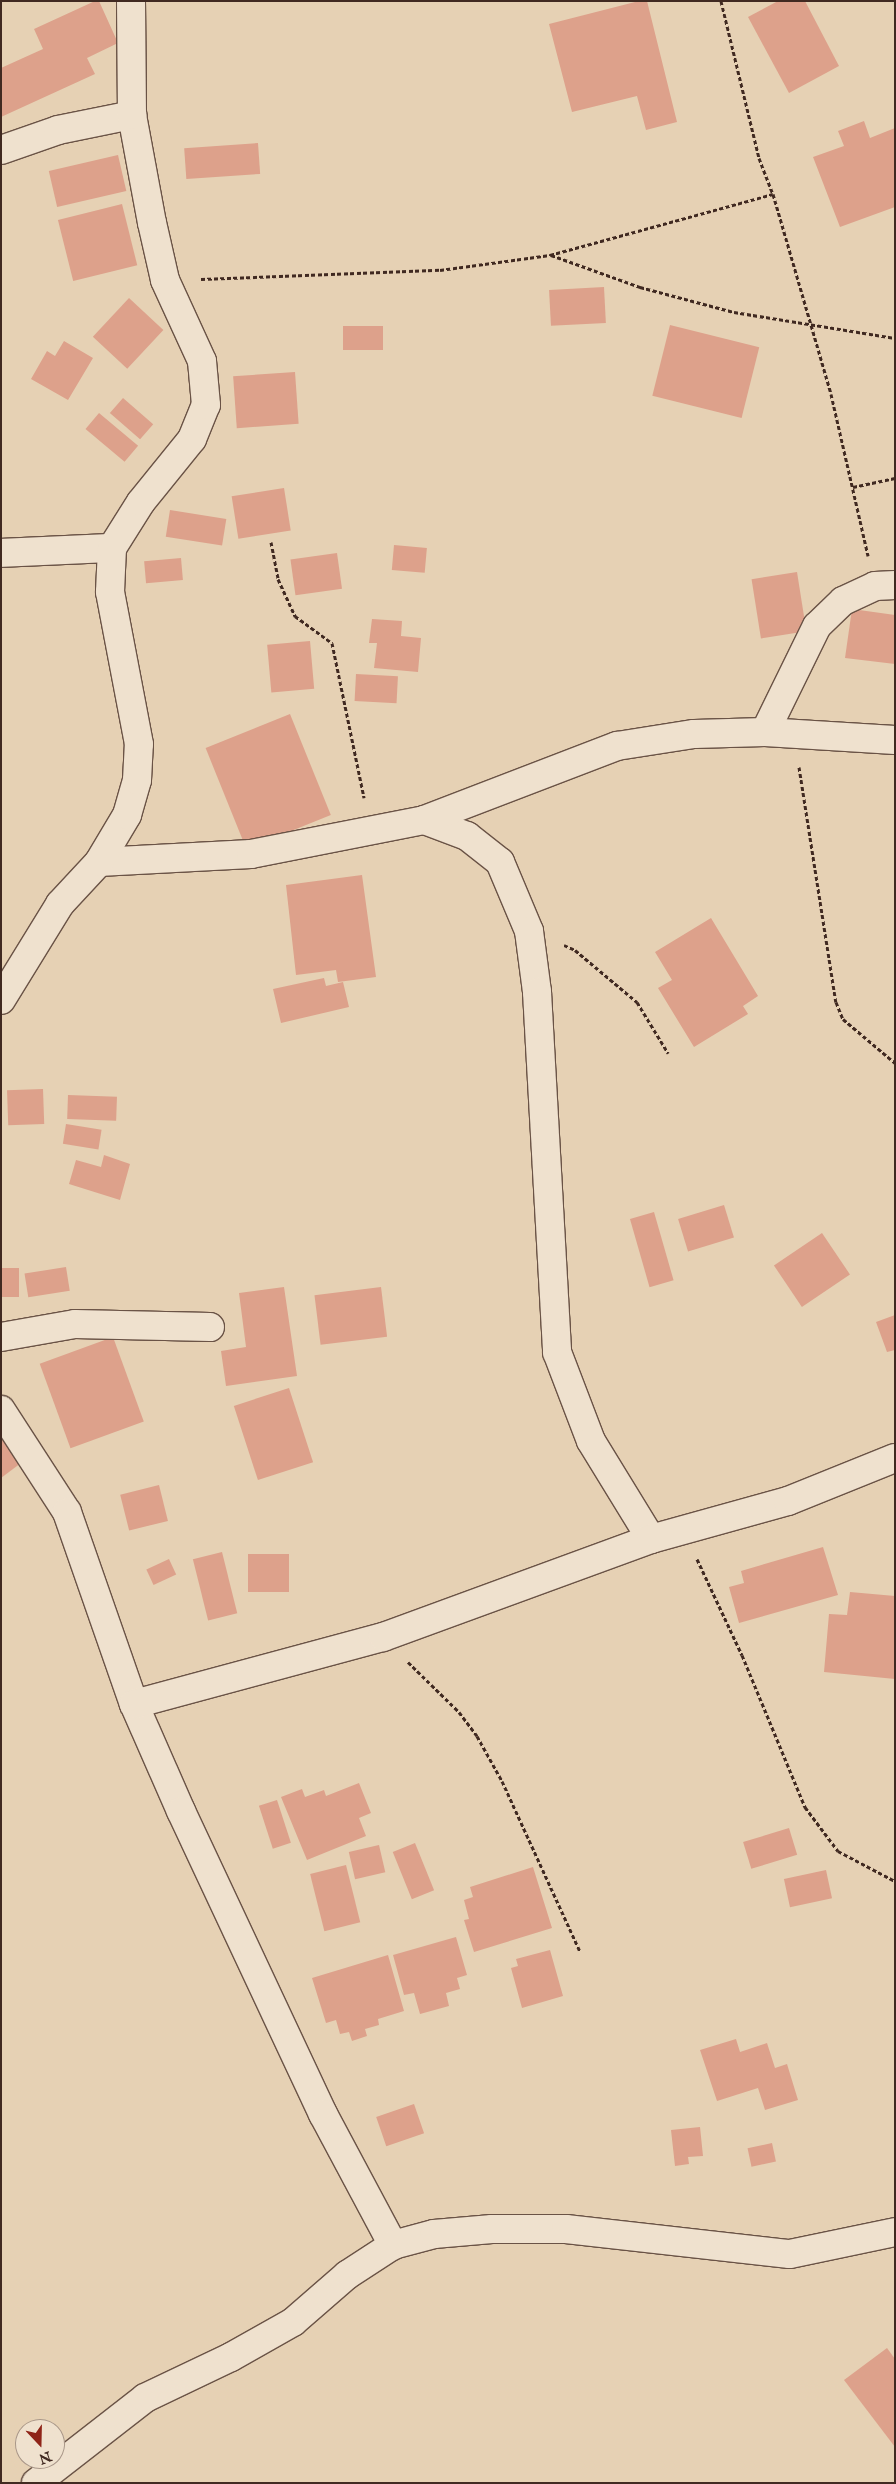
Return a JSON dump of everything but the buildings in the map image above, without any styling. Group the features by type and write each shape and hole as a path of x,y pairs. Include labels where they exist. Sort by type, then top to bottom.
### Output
{"street":[{"path":"1,1000 60,904 99,862 127,815 137,780 139,744 110,592 112,548 141,502 192,439 206,405 202,361 165,280 132,115 131,1"},
{"path":"1,150 58,130 132,115"},
{"path":"1,553 112,548"},
{"path":"765,732 817,626 843,601 885,585"},
{"path":"99,862 251,854 424,820 616,746 694,734 765,732 895,740"},
{"path":"424,820 466,836 500,862 529,930 537,992 557,1352 591,1441 651,1539"},
{"path":"1,1337 75,1324 210,1328"},
{"path":"1,1410 67,1512 134,1704 322,2114 392,2245"},
{"path":"134,1704 383,1636 651,1539 788,1501 895,1458"},
{"path":"36,2483 144,2398 232,2357 293,2322 347,2275 392,2245 434,2234 492,2229 566,2229 790,2254 895,2232"}],"path":[{"path":"721,1 759,158 773,194 813,326 852,487 885,585"},
{"path":"165,280 440,270 550,255 773,194"},
{"path":"550,255 640,287 734,312 895,338"},
{"path":"852,487 895,478"},
{"path":"271,542 278,579 295,616 332,643 372,831"},
{"path":"793,734 816,860 836,1002 843,1019 895,1063"},
{"path":"529,930 575,950 638,1002 668,1053"},
{"path":"681,1530 711,1584 806,1807 838,1851 895,1881"},
{"path":"383,1636 459,1712 477,1736 502,1781 580,1951"}]}
